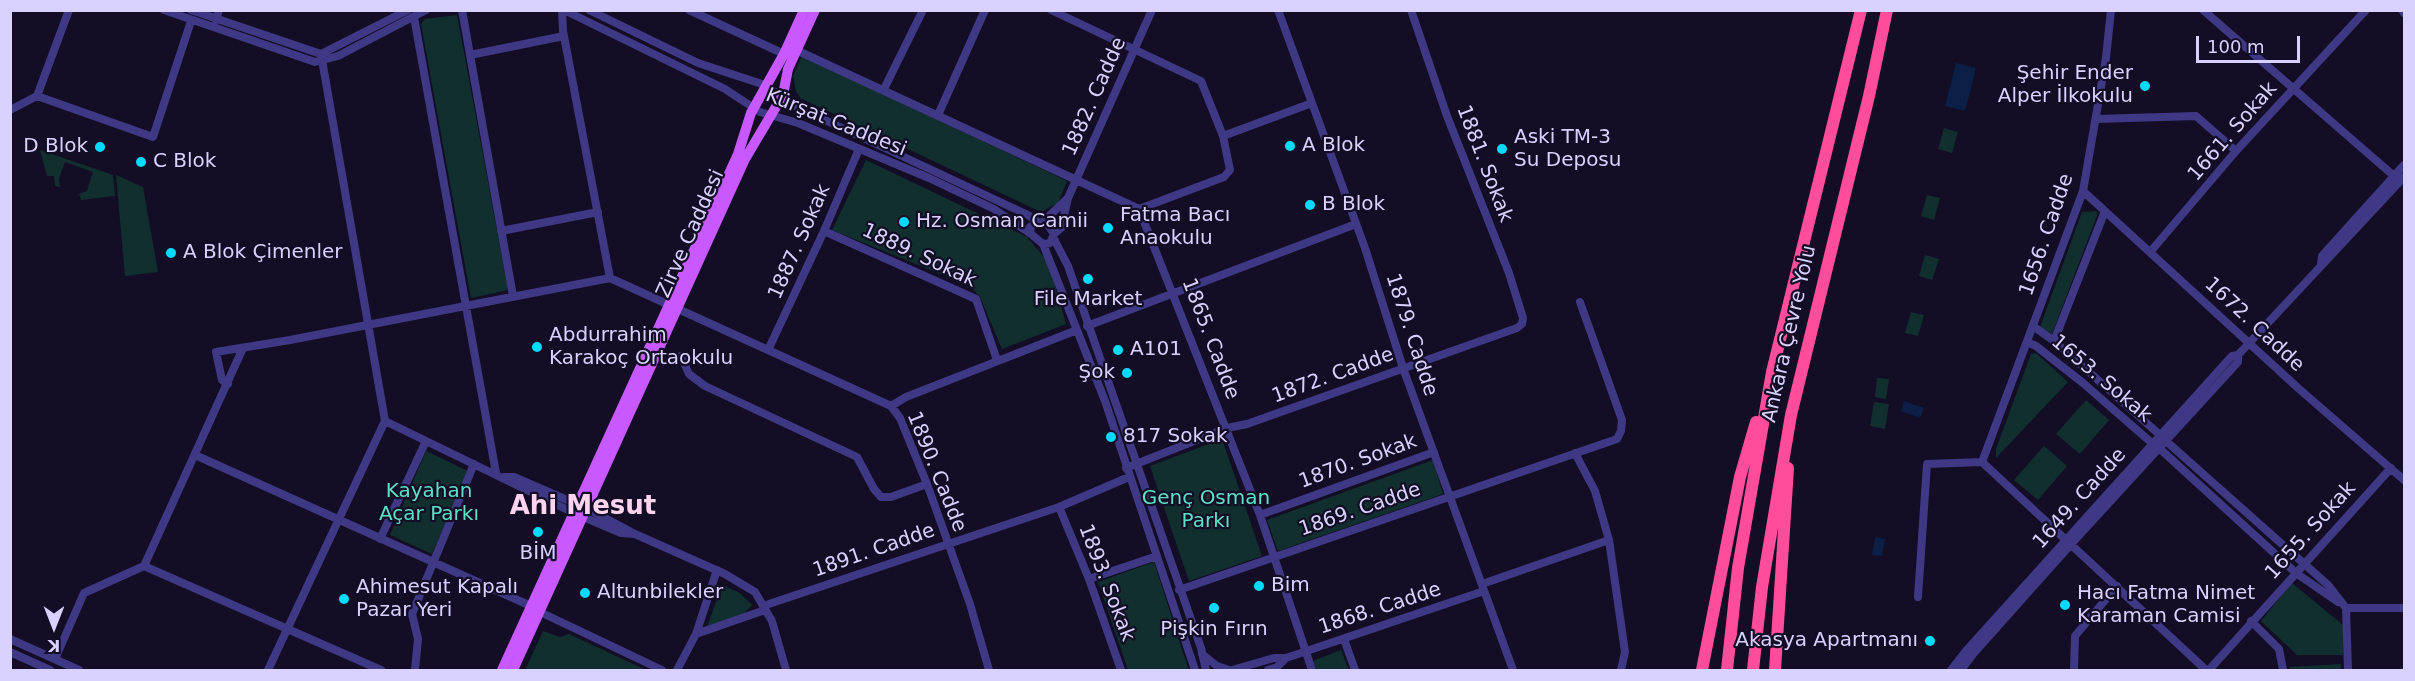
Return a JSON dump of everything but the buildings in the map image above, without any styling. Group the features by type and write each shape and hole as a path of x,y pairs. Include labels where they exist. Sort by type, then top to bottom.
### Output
{"highway":[{"name":"Ankara Çevre Yolu","path":"1727,670 1738,568 1772,372 1861,10"},
{"name":"Ankara Çevre Yolu","path":"1753,670 1762,587 1791,415 1869,96 1887,10"},
{"path":"1702,670 1740,477 1772,372"},
{"path":"1775,670 1791,415"}],"main road":[{"name":"Zirve Caddesi","path":"513,670 536,609 620,431 673,307 738,154 753,107 784,54 804,10"},
{"name":"Zirve Caddesi","path":"673,307 745,159 783,96 786,74 815,10"},
{"name":"Zirve Caddesi","path":"502,670 536,609"}],"street":[{"path":"10,110 37,96 69,10"},
{"path":"164,10 307,62 322,57 339,56 411,14 426,10"},
{"path":"191,10 218,15 322,57"},
{"path":"462,10 513,296"},
{"path":"228,384 222,380 216,351 243,348 610,278 564,36 563,10"},
{"name":"Kürşat Caddesi","path":"563,10 705,79 771,116 798,123 929,177 994,209 1043,244"},
{"path":"689,10 784,54"},
{"path":"884,89 923,10"},
{"path":"938,115 985,10"},
{"path":"796,50 1076,180 1111,194 1139,209 1224,177 1230,170 1230,162 1223,136 1201,81 1051,10"},
{"name":"1882. Cadde","path":"1054,237 1061,228 1068,198 1152,10"},
{"name":"1879. Cadde","path":"1278,10 1356,224 1403,368 1513,670"},
{"name":"1881. Sokak","path":"1411,10 1448,116 1509,273 1523,318 1517,328"},
{"path":"1414,20 1418,10"},
{"name":"1656. Cadde","path":"1982,462 2083,191 2096,119 2111,10"},
{"path":"2203,10 2394,176"},
{"name":"1661. Sokak","path":"2151,251 2236,151 2366,10"},
{"name":"Kürşat Caddesi","path":"593,12 698,63 733,77 765,85 797,107 1028,215 1040,222 1054,237"},
{"path":"411,14 500,475"},
{"path":"37,96 153,137 191,21"},
{"path":"470,55 564,36"},
{"path":"268,670 385,421 322,57"},
{"path":"1223,136 1312,104"},
{"path":"2096,119 2196,116 2236,151"},
{"name":"1887. Sokak","path":"769,348 824,231 859,149"},
{"name":"1649. Cadde","path":"2321,264 2322,256 2404,165"},
{"name":"1649. Cadde","path":"1952,670 1966,651 2163,438 2238,362 2238,355 2321,264 2329,261 2404,177"},
{"name":"1672. Cadde","path":"2083,191 2298,388 2404,480"},
{"name":"1882. Cadde","path":"1031,234 1030,227 1040,222 1068,198"},
{"name":"1865. Cadde","path":"1139,209 1175,294 1260,515 1312,670"},
{"path":"2054,341 2105,211"},
{"path":"501,231 598,212"},
{"path":"1087,326 1356,224"},
{"name":"1889. Sokak","path":"824,231 976,298 997,360"},
{"path":"1196,670 1105,401 1043,244 1054,237 1068,266 1206,670"},
{"name":"1890. Cadde","path":"610,278 769,348 891,406 900,418 927,484 970,604 989,670"},
{"name":"1869. Cadde","path":"1179,590 1617,439 1622,424 1580,302"},
{"path":"2033,326 2054,341 2328,585 2346,608 2348,670"},
{"name":"1872. Cadde","path":"1128,472 1137,464 1227,428 1247,424 1517,328"},
{"path":"891,406 997,360 1077,330"},
{"name":"1653. Sokak","path":"2027,342 2036,346 2076,377 2296,573 2346,608"},
{"path":"55,659 84,593 144,566 243,348"},
{"path":"681,356 689,374 705,386 857,457 874,489 881,497 891,497 927,484"},
{"path":"385,421 474,464 500,475 514,477 621,533 635,534 717,570 754,592 772,621 786,670"},
{"path":"380,539 426,441"},
{"name":"1870. Sokak","path":"1260,515 1434,452"},
{"path":"1575,453 1595,491 1609,540 1624,652 1621,670"},
{"path":"195,455 536,609 663,670"},
{"path":"1918,597 1927,464 1982,462 2208,670"},
{"path":"415,670 418,639 412,614 474,464"},
{"name":"1655. Sokak","path":"2208,670 2391,468"},
{"name":"1891. Cadde","path":"696,634 764,608 1059,507 1128,472"},
{"name":"1893. Sokak","path":"1059,507 1089,579 1121,670"},
{"name":"1868. Cadde","path":"1202,654 1217,666 1233,670 1274,658 1286,658 1344,639 1609,540"},
{"name":"1649. Cadde","path":"1961,670 2069,541"},
{"path":"1089,579 1157,556"},
{"path":"144,566 381,670"},
{"path":"677,670 696,634 717,570"},
{"path":"2074,670 2075,636 2117,586"},
{"path":"2346,608 2404,608"},
{"path":"2251,621 2279,649 2283,670"},
{"path":"10,639 80,670"},
{"path":"1344,639 1355,670"},
{"path":"10,652 39,668 50,670"},
{"name":"1868. Cadde","path":"1268,670 1277,667 1286,658"}],"green space":[{"path":"457,15 508,290 471,298 421,24 425,19"},
{"path":"802,56 1067,181 1058,203 1041,212 800,98 793,76"},
{"path":"1944,128 1958,132 1952,153 1938,149"},
{"path":"40,150 113,175 115,196 81,200 79,194 87,191 93,172 65,162 59,178 60,187 55,186 54,176 47,176"},
{"path":"866,160 1027,237 1048,262 1066,324 1002,349 980,297 970,286 832,230"},
{"path":"116,175 143,187 158,272 125,276"},
{"path":"1927,195 1940,198 1934,220 1921,216"},
{"path":"2096,211 2098,213 2052,334 2040,327 2082,212"},
{"path":"1925,255 1939,259 1932,280 1919,276"},
{"path":"1911,312 1924,315 1918,336 1905,333"},
{"path":"2036,353 2068,382 1996,458 1996,449 2031,354"},
{"path":"1877,378 1889,379 1886,399 1875,397"},
{"path":"2086,400 2109,420 2080,454 2056,434"},
{"path":"1874,402 1889,404 1885,429 1870,426"},
{"name":"Genç Osman Parkı","path":"1222,439 1262,556 1189,581 1150,466"},
{"path":"2044,446 2067,466 2038,500 2014,480"},
{"name":"Kayahan Açar Parkı","path":"426,451 468,471 432,554 390,535"},
{"path":"1433,460 1443,494 1278,551 1267,520"},
{"path":"1154,562 1188,670 1128,670 1098,582"},
{"path":"2292,583 2343,625 2343,655 2297,655 2261,621"},
{"path":"722,585 740,593 752,605 744,614 707,627"},
{"path":"543,631 560,637 569,634 646,670 525,670"},
{"path":"1341,650 1349,670 1317,670 1313,661"},
{"path":"2341,664 2341,670 2290,670 2290,667"}],"water":[{"path":"1956,63 1976,68 1965,111 1945,106"},
{"path":"1904,401 1924,408 1920,418 1901,411"},
{"path":"1875,537 1885,539 1882,556 1872,555"}],"place":[{"name":"Şehir Ender Alper İlkokulu","path":"2145,86"},
{"name":"A Blok","path":"1290,146"},
{"name":"D Blok","path":"100,147"},
{"name":"Aski TM-3 Su Deposu","path":"1502,149"},
{"name":"C Blok","path":"141,162"},
{"name":"B Blok","path":"1310,205"},
{"name":"Hz. Osman Camii","path":"904,222"},
{"name":"Fatma Bacı Anaokulu","path":"1108,228"},
{"name":"A Blok Çimenler","path":"171,253"},
{"name":"File Market","path":"1088,279"},
{"name":"Abdurrahim Karakoç Ortaokulu","path":"537,347"},
{"name":"A101","path":"1118,350"},
{"name":"Şok","path":"1127,373"},
{"name":"817 Sokak","path":"1111,437"},
{"name":"BİM","path":"538,532"},
{"name":"Bim","path":"1259,586"},
{"name":"Altunbilekler","path":"585,593"},
{"name":"Ahimesut Kapalı Pazar Yeri","path":"344,599"},
{"name":"Hacı Fatma Nimet Karaman Camisi","path":"2065,605"},
{"name":"Pişkin Fırın","path":"1214,608"},
{"name":"Akasya Apartmanı","path":"1930,641"}],"district":[{"name":"Ahi Mesut","path":"583,507"}]}
